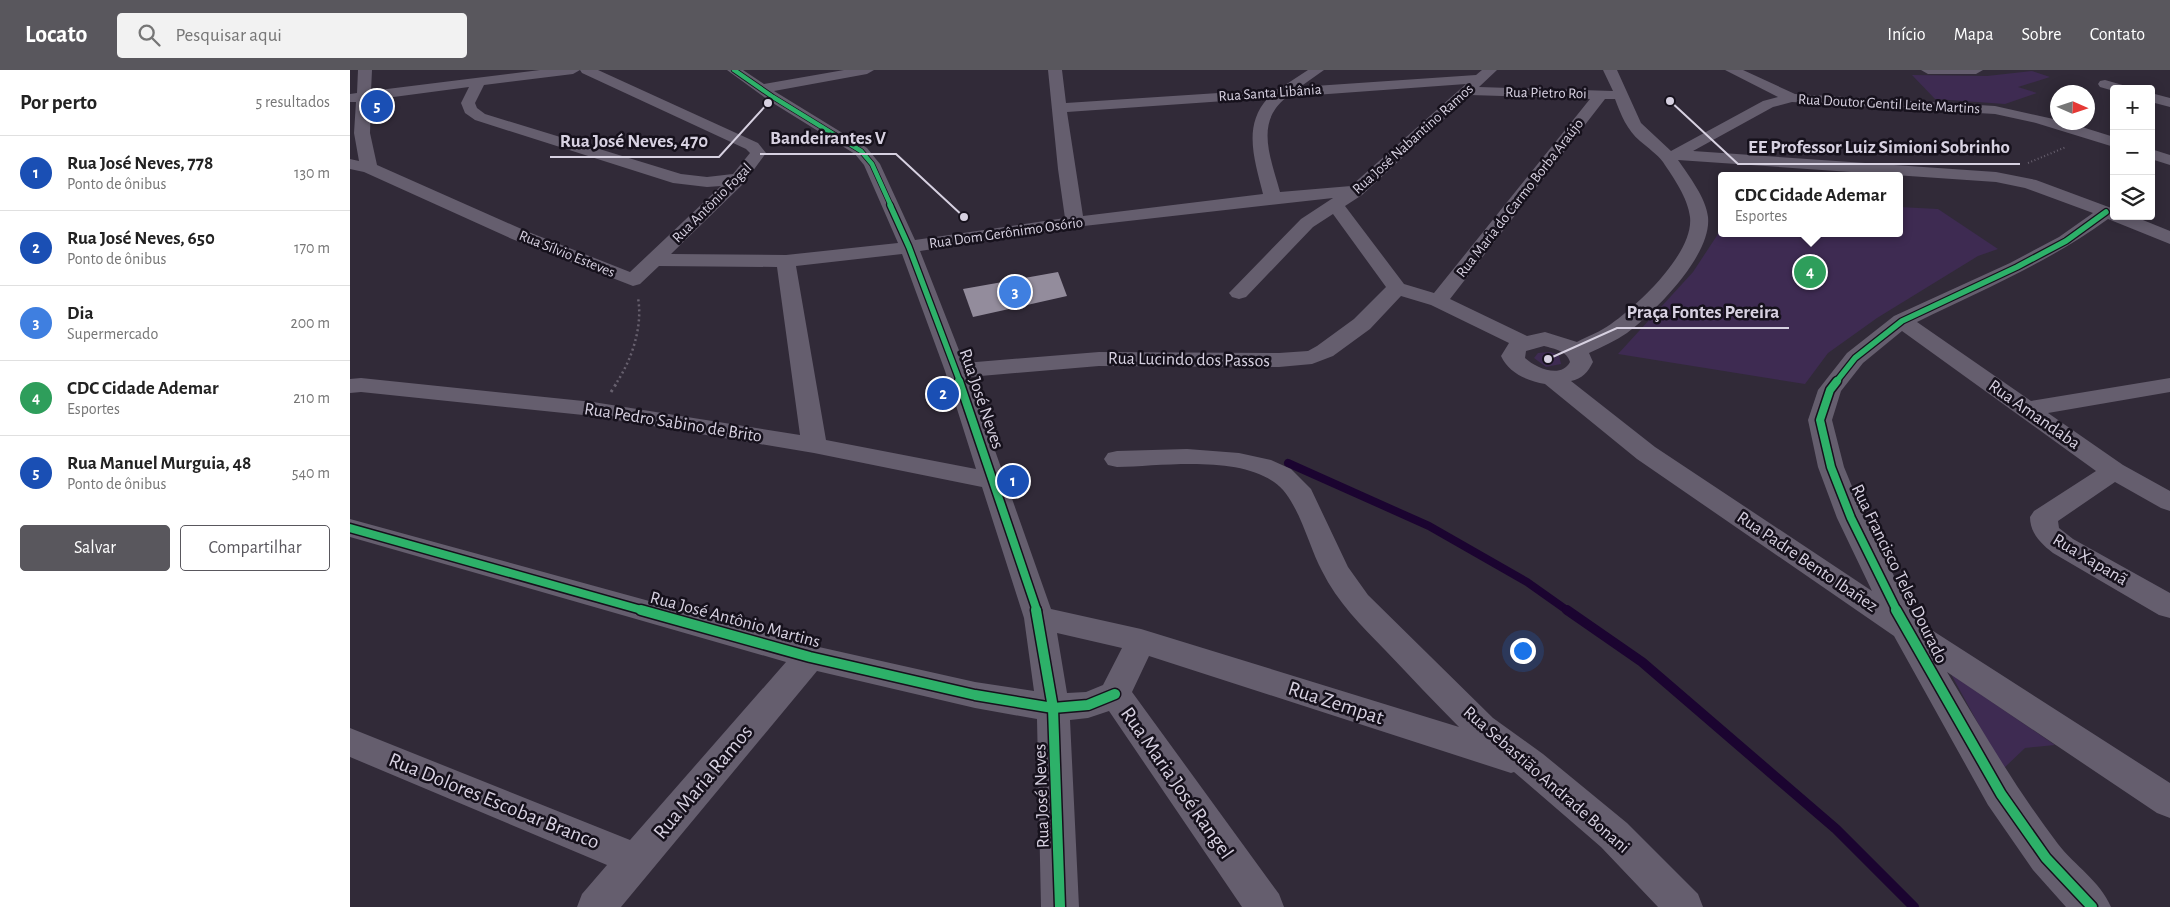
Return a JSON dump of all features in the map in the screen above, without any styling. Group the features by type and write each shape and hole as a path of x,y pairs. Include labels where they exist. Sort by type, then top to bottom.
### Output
{"street":[{"path":"365,70 356,97 356,137 369,168"},
{"path":"356,97 573,70"},
{"name":"Rua Antônio Fogal","path":"587,70 752,146 758,153 738,179 634,280"},
{"name":"Rua José Neves","path":"734,70 761,89 861,151 872,164 909,247 956,371 1039,618 1053,708 1060,907"},
{"path":"761,89 867,70"},
{"path":"1055,70 1075,222"},
{"path":"1274,198 1262,152 1260,126 1263,115 1269,106 1317,70"},
{"path":"1576,351 1616,331 1639,312 1676,271 1698,236 1699,218 1692,199 1670,155 1634,124 1623,95 1610,70"},
{"path":"1732,70 1792,98"},
{"path":"1928,70 1976,70"},
{"path":"379,93 420,74"},
{"name":"Rua Santa Libânia","path":"1059,108 1286,92 1485,74"},
{"name":"Rua José Nabantino Ramos","path":"1397,288 1335,205 1356,191 1485,74"},
{"path":"479,81 468,103 470,110 480,117 679,179 707,182 738,179"},
{"path":"2105,84 2110,86"},
{"name":"Rua Pietro Roi","path":"1468,91 1623,95"},
{"name":"Rua Maria do Carmo Borba Araújo","path":"1438,301 1601,94"},
{"name":"Rua Doutor Gentil Leite Martins","path":"1670,155 1768,104 1792,98 1995,110 2040,119 2110,141"},
{"path":"2155,98 2170,103"},
{"path":"1670,155 1996,177 2030,184 2110,214"},
{"path":"2155,155 2170,160"},
{"name":"Rua Sílvio Esteves","path":"350,164 369,168 519,235 634,280"},
{"name":"Rua Dom Gerônimo Osório","path":"655,260 786,261 909,247 1075,222 1274,198 1356,191"},
{"path":"1239,293 1307,223 1335,205"},
{"name":"Rua Francisco Teles Dourado","path":"2092,907 2046,858 2001,794 1904,628 1850,518 1831,467 1820,420 1830,390 1855,358 1902,321 2026,263 2110,216"},
{"path":"2125,220 2170,238"},
{"path":"786,261 814,445"},
{"path":"1397,288 1438,301 1523,342"},
{"name":"Rua Lucindo dos Passos","path":"956,371 1099,359 1279,360 1304,358 1325,351 1341,340 1362,324 1397,288"},
{"name":"Rua Amandaba","path":"1902,321 2114,472 2170,502"},
{"path":"1544,339 1557,341 1576,351 1582,357 1583,364 1580,370 1563,377 1551,378 1527,371 1519,366 1514,359 1513,353 1516,347 1523,342 1544,339"},
{"name":"Rua Padre Bento Ibañez","path":"1551,378 1646,453 1904,628 2170,802"},
{"name":"Rua Pedro Sabino de Brito","path":"350,386 361,385 593,409 814,445 993,482"},
{"path":"2026,409 2170,385"},
{"name":"Rua Sebastião Andrade Bonani","path":"1117,459 1222,459 1265,467 1290,480 1298,489 1336,572 1358,603 1481,728 1531,765 1614,835 1684,907"},
{"name":"Rua Xapanã","path":"2114,472 2044,517 2043,526 2048,534 2063,546 2170,607"},
{"name":"Rua José Antônio Martins","path":"350,528 810,657 975,695 1053,708 1088,705 1115,694"},
{"path":"1039,618 1141,641"},
{"name":"Rua Zempat","path":"1141,641 1531,765"},
{"name":"Rua Maria José Rangel","path":"1141,641 1115,694 1265,907"},
{"name":"Rua Maria Ramos","path":"596,907 810,657"},
{"name":"Rua Dolores Escobar Branco","path":"350,742 637,860"}],"path":[{"path":"1996,177 2094,135"}],"shaded area":[{"path":"2032,71 2050,77 2018,87 2037,93 2005,104 1935,99 1912,75 1987,76"},
{"path":"1903,207 1938,209 1998,249 1978,256 1877,318 1828,353 1805,384 1618,354 1693,272 1718,234 1718,237 1903,237"},
{"path":"1550,352 1559,355 1561,364 1546,367 1534,358 1538,353"},
{"path":"1951,674 2055,745 2025,748 2003,769"}],"building":[{"path":"1058,272 1067,296 973,317 963,289"}],"waterway":[{"path":"1288,463 1429,526 1527,582 1568,611"},
{"path":"1567,610 1642,662 1836,829 1914,907"}],"cycle path":[{"path":"734,70 773,97 861,151 872,164 909,247 956,371 1039,618 1053,708 1060,907"},
{"path":"2092,907 2046,858 2001,794 1905,628 1851,518 1831,467 1820,420 1830,390 1855,358 1902,321 2017,267 2066,241 2106,212"},
{"path":"350,528 810,657 975,695 1053,708 1088,705 1115,694"}],"place":[{"name":"EE Professor Luiz Simioni Sobrinho","path":"1670,101"},
{"name":"Rua José Neves, 470","path":"768,103"},
{"name":"Rua Manuel Murguia, 48","path":"377,106"},
{"name":"Bandeirantes V","path":"964,217"},
{"name":"CDC Cidade Ademar","path":"1810,272"},
{"name":"Dia","path":"1015,292"},
{"name":"Praça Fontes Pereira","path":"1548,359"},
{"name":"Rua José Neves, 650","path":"943,394"},
{"name":"Rua José Neves, 778","path":"1013,481"}]}
